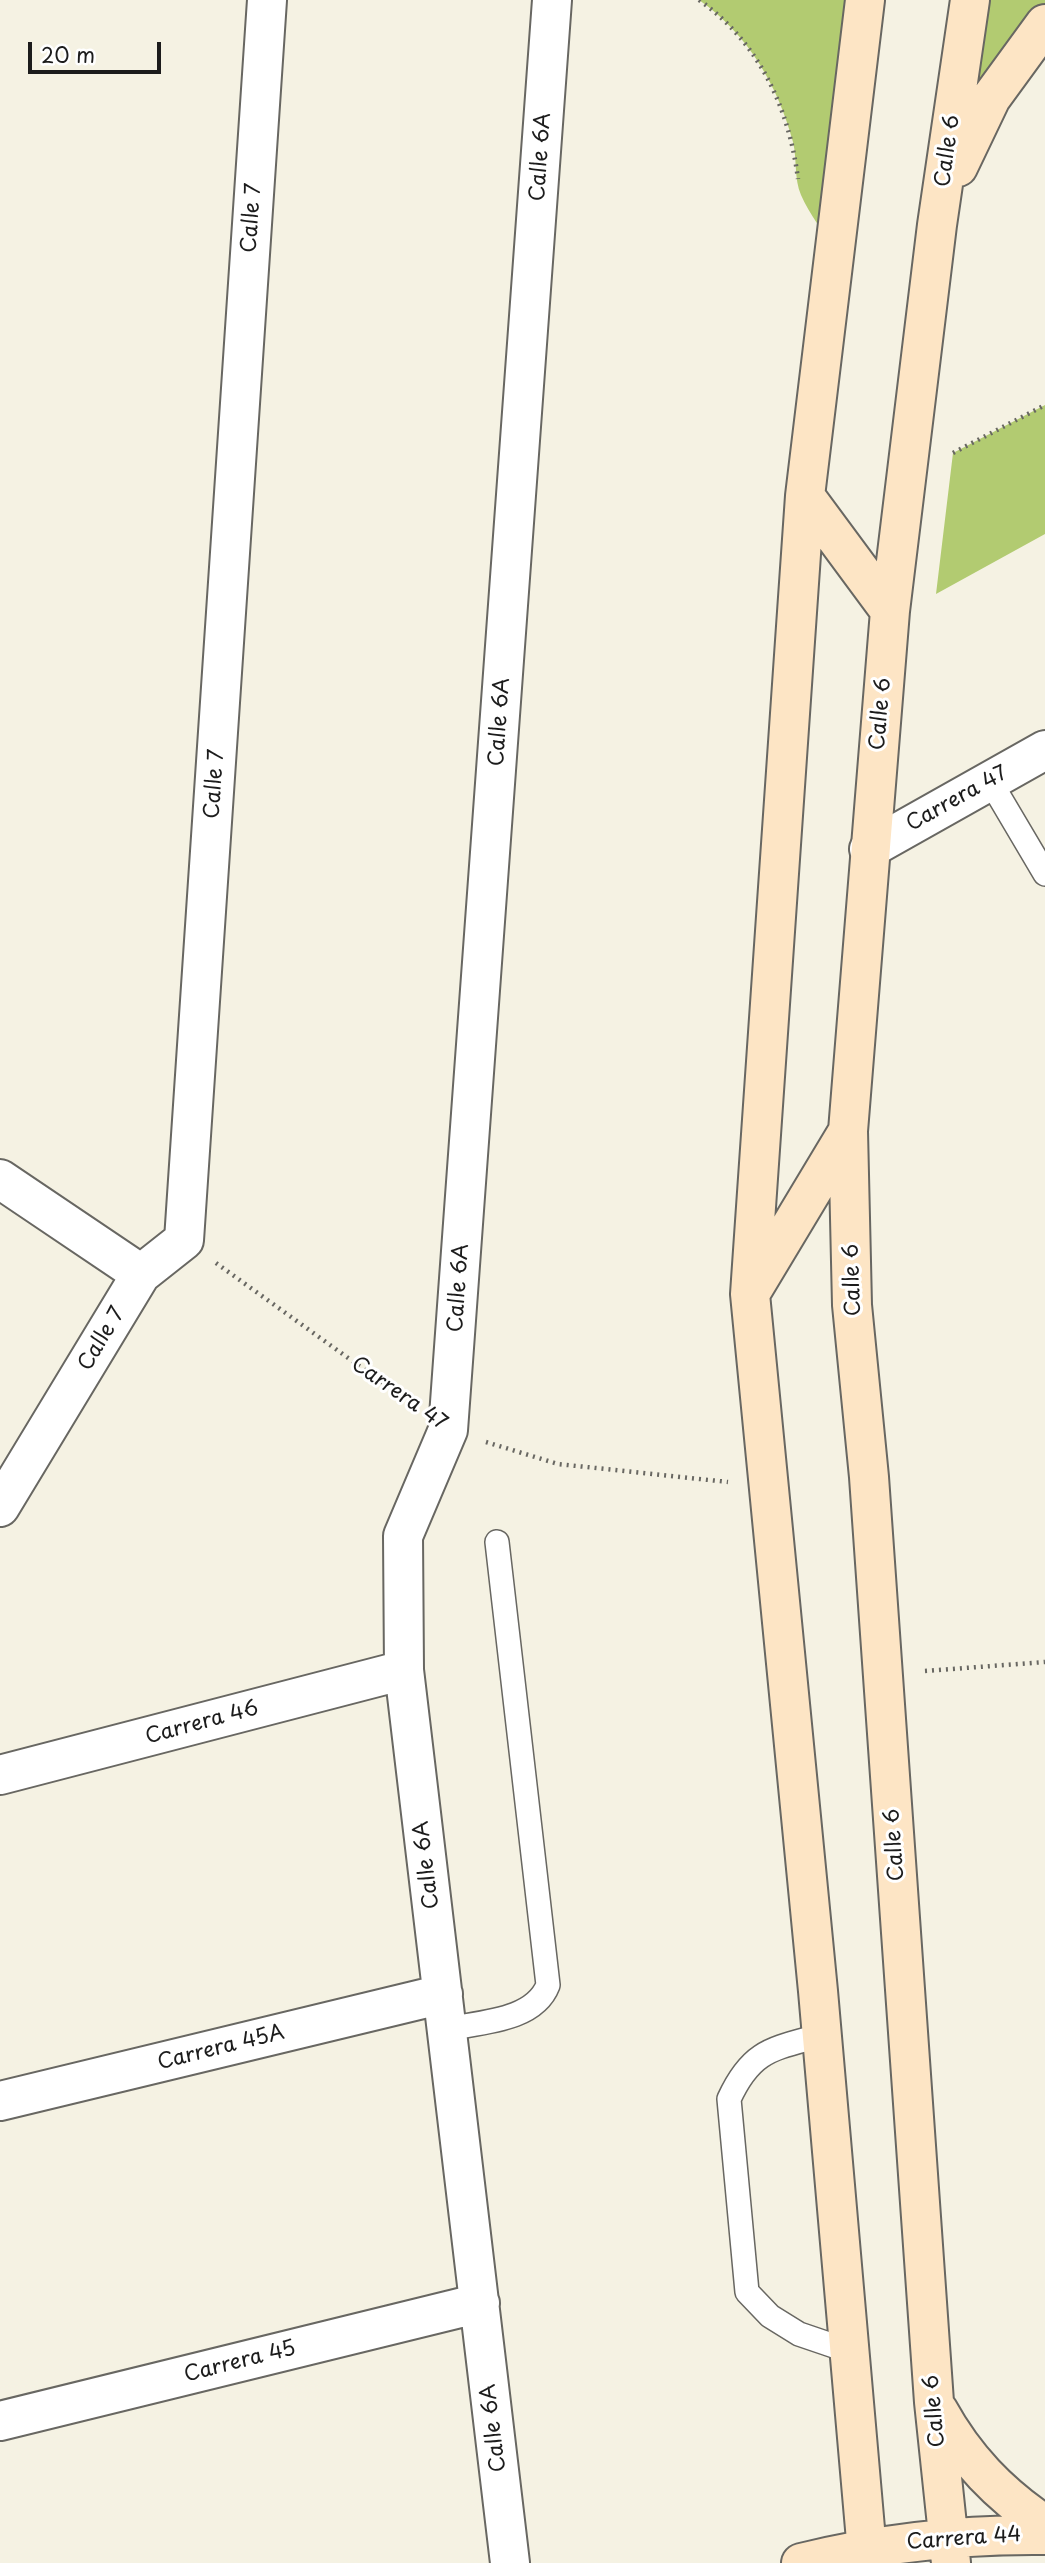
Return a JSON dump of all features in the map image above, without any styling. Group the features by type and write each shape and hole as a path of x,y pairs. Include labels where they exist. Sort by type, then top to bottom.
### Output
{"main road":[{"path":"865,0 805,496 750,1294 772,1487 867,2555"},
{"name":"Calle 6","path":"949,2550 934,2402 869,1477 852,1305 848,1131 890,611 937,225 970,0"},
{"path":"937,225 969,142 991,98 1045,24"},
{"path":"805,496 890,611"},
{"path":"750,1294 848,1131"},
{"path":"934,2402 951,2432 993,2486 1045,2525"},
{"name":"Carrera 44","path":"801,2563 867,2555 949,2550 1045,2535"}],"street":[{"name":"Calle 7","path":"0,1507 141,1274 184,1240 267,0"},
{"name":"Calle 6A","path":"510,2563 404,1670 403,1536 449,1430 552,0"},
{"name":"Carrera 47","path":"869,849 1045,750"},
{"path":"0,1179 141,1274"},
{"name":"Carrera 46","path":"0,1775 404,1670"},
{"name":"Carrera 45A","path":"0,2101 445,2012"},
{"name":"Carrera 45","path":"0,2421 480,2303"}],"lane":[{"path":"990,781 1045,874"},
{"path":"445,2012 529,2010 543,1998 548,1985 497,1542"},
{"path":"822,2035 767,2051 741,2073 729,2099 747,2292 770,2316 799,2334 849,2351"}],"path":[{"path":"699,0 737,34 762,66 781,104 794,145 798,181"},
{"path":"953,453 1045,405"},
{"name":"Carrera 47","path":"184,1240 449,1430 558,1464 772,1487"},
{"path":"921,1672 1045,1662"}],"green space":[{"path":"699,0 865,0 835,250 801,195 793,142 770,81 732,29"},
{"path":"970,0 1045,0 1045,24 969,142"},
{"path":"1045,405 1045,534 936,594 953,453"}]}
